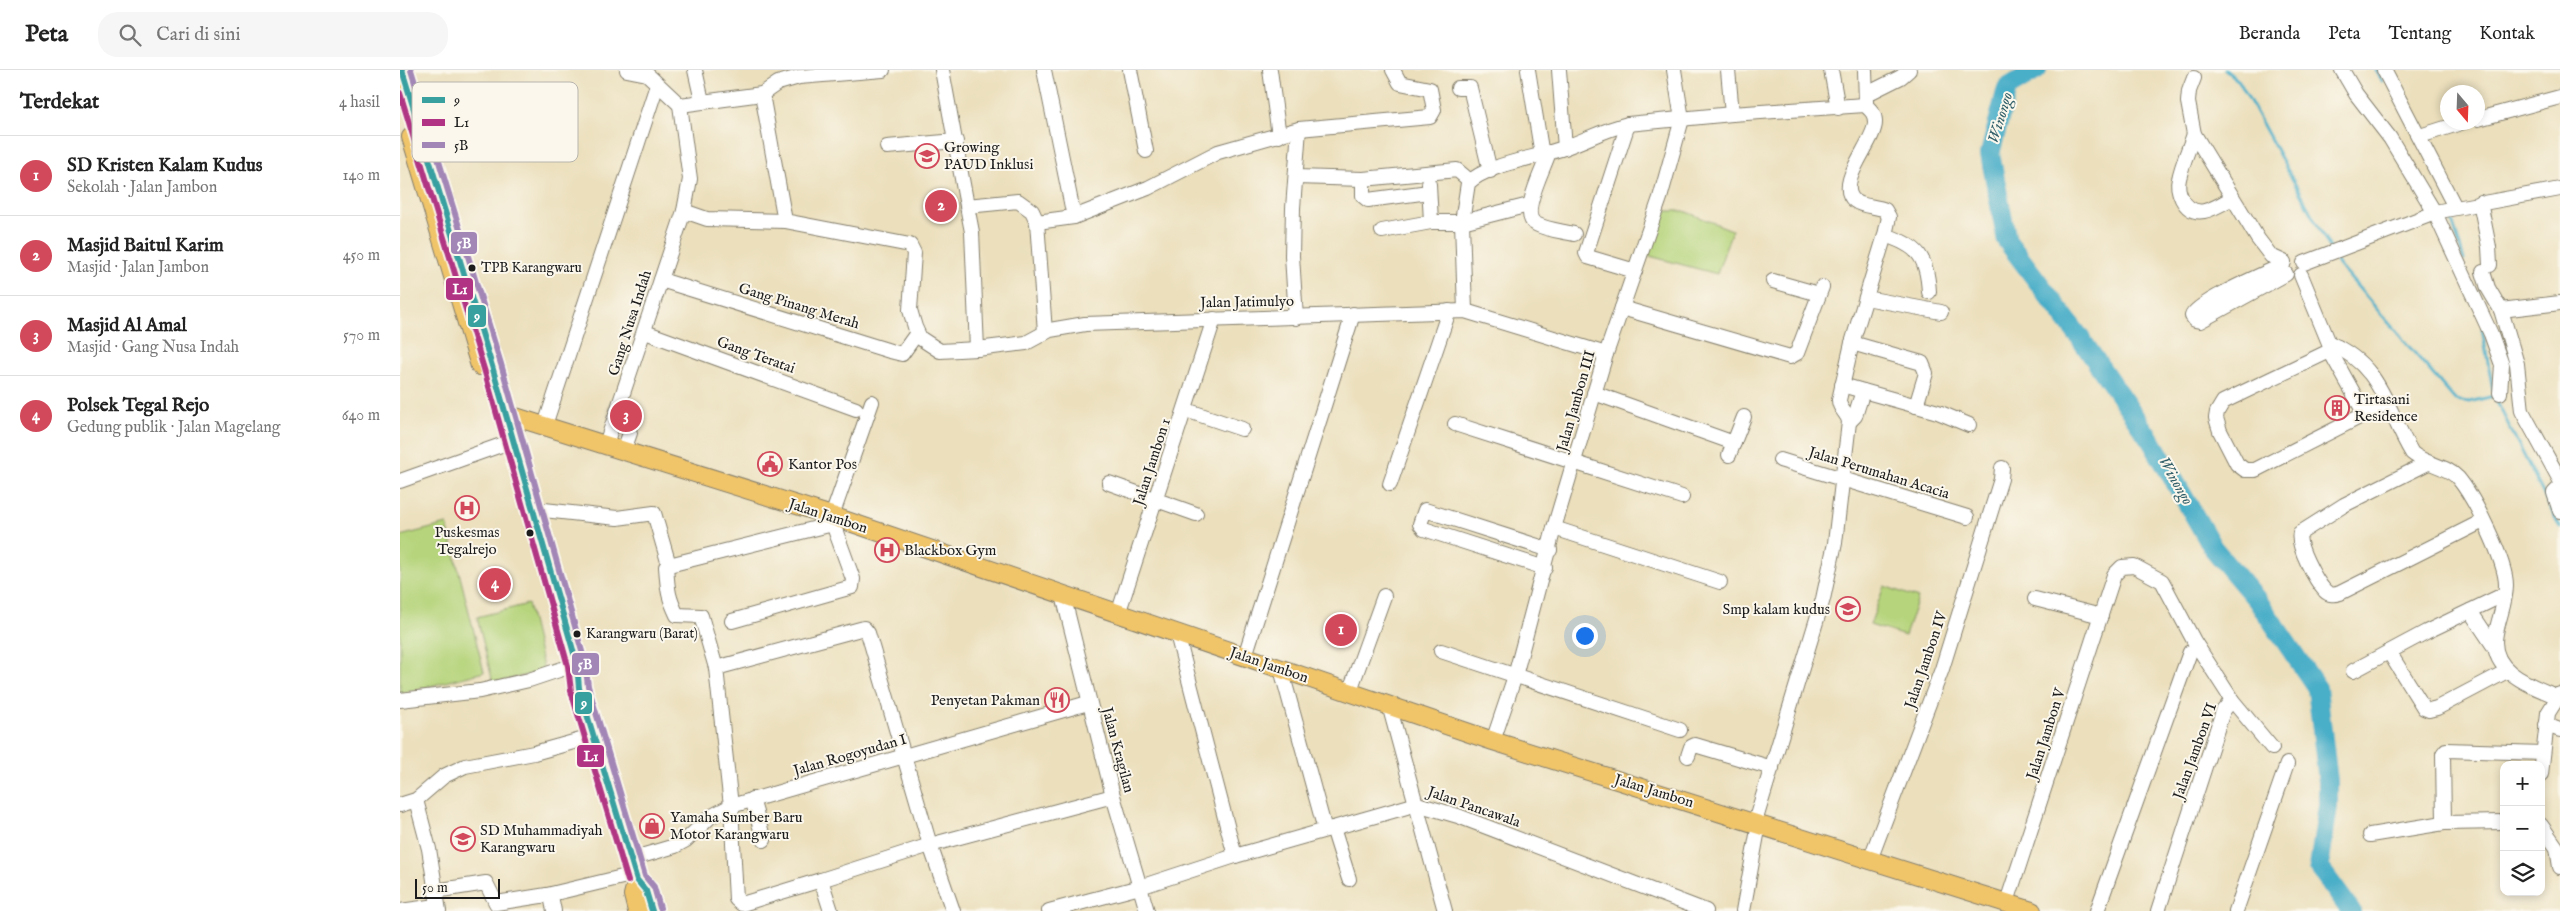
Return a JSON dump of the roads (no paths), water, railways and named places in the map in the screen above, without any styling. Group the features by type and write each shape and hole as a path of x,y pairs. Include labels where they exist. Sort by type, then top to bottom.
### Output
{"main road":[{"path":"402,70 412,102"},
{"path":"400,100 412,140"},
{"path":"419,162 595,736 635,873 646,891 652,911"},
{"path":"431,162 465,269 535,509 572,666"},
{"name":"Jalan Jambon","path":"506,414 606,444 1493,740 2032,911"},
{"path":"635,873 633,895 637,911"}],"street":[{"path":"627,70 646,72 657,85 680,105 762,94 778,83 799,77 830,72 883,70"},
{"path":"695,70 702,101"},
{"path":"942,70 942,83 956,141 972,232 977,350"},
{"path":"1044,70 1074,217"},
{"path":"1130,70 1146,151"},
{"path":"1270,70 1280,136"},
{"path":"1037,222 1074,217 1164,180 1218,152 1299,130 1430,117 1434,110 1432,91 1425,86 1400,83 1394,70"},
{"path":"1528,70 1545,153 1529,205 1530,218 1536,224 1574,234"},
{"path":"1559,70 1565,148"},
{"name":"Jalan Jambon III","path":"1493,740 1515,676 1550,550 1554,528 1594,393 1660,198 1682,119 1674,70"},
{"path":"1728,70 1732,114"},
{"path":"1831,70 1838,108"},
{"path":"1743,911 1757,823 1823,599 1834,543 1849,422 1848,415 1839,406 1842,385 1852,343 1886,235 1889,217 1885,210 1859,203 1851,197 1848,188 1848,182 1875,123 1873,112 1866,100 1864,70"},
{"path":"1465,311 1462,222 1467,186 1470,181 1490,171 1565,148 1606,129 1628,124 1732,114 1838,108 1866,100 1901,77 1908,70"},
{"path":"2342,70 2356,94 2445,210"},
{"path":"2384,70 2420,136 2502,365 2500,393"},
{"path":"2194,78 2189,91 2188,102 2194,134 2232,198 2271,256 2293,278 2303,269 2445,210 2480,202 2560,189"},
{"path":"545,425 657,85"},
{"path":"1458,88 1470,88 1490,171"},
{"path":"762,94 785,221"},
{"path":"2485,117 2560,97"},
{"name":"Gang Nusa Indah","path":"606,444 684,211 690,179 680,105"},
{"path":"1628,124 1586,253 1588,257 1635,271"},
{"path":"1296,318 1292,256 1299,130"},
{"path":"2420,136 2440,130"},
{"path":"2194,134 2178,180 2180,194 2185,204 2196,212 2204,212 2232,198"},
{"path":"887,147 956,141"},
{"path":"1296,177 1363,179 1457,170 1470,181"},
{"path":"1428,173 1431,222"},
{"path":"1363,179 1363,196 1368,200 1429,192"},
{"path":"967,206 1005,200 1018,201 1032,211 1037,222 1045,332"},
{"path":"2480,202 2489,247 2486,268 2488,288 2501,310 2517,364 2522,411 2560,480"},
{"path":"1382,231 1431,222 1462,222 1529,205"},
{"path":"684,211 707,219 785,221 910,245 914,253 910,310 917,333"},
{"path":"1886,235 1906,242 1918,252 1929,292"},
{"path":"2209,309 2284,267 2295,256 2303,269 2332,347 2366,416"},
{"name":"Gang Pinang Merah","path":"661,280 890,352 902,354 917,333"},
{"path":"1622,308 1790,357 1797,353 1821,290 1773,281"},
{"path":"1866,298 1941,312"},
{"path":"2501,310 2560,303"},
{"path":"1390,484 1449,311"},
{"name":"Jalan Jatimulyo","path":"917,333 929,346 940,351 977,350 1032,341 1045,332 1085,324 1465,311 1606,354"},
{"path":"1245,656 1354,314"},
{"name":"Jalan Jambon 1","path":"1118,614 1186,410 1214,319"},
{"name":"Gang Teratai","path":"645,332 866,407 832,520"},
{"path":"1852,343 1922,363 1926,373 1916,406"},
{"path":"2332,347 2363,362 2387,403 2412,453 2428,463 2448,470 2457,477 2483,521 2502,565 2505,594 2496,632 2495,648"},
{"path":"2332,347 2231,398 2219,407 2216,418 2236,464 2245,470 2255,470 2366,416 2387,403"},
{"path":"1842,385 1938,412 1969,425"},
{"path":"1849,422 1854,416 1863,391"},
{"path":"1594,393 1731,449 1744,417"},
{"path":"1186,410 1242,429"},
{"path":"1454,424 1682,497"},
{"path":"624,450 630,433"},
{"path":"400,481 504,444"},
{"name":"Jalan Perumahan Acacia","path":"1780,460 1967,517"},
{"path":"2428,463 2344,505 2300,533 2300,548 2325,591 2333,594 2340,593 2483,521"},
{"name":"Jalan Jambon IV","path":"1870,860 1942,669 2002,479 2002,468"},
{"path":"1109,483 1196,514"},
{"path":"2560,488 2554,492 2560,511"},
{"path":"535,509 617,518 654,513 669,564"},
{"path":"1545,568 1424,529 1420,524 1425,510 1550,550"},
{"path":"732,621 852,587 854,579 832,520 669,564 666,568 666,584 677,615 701,616 716,668 731,806 736,900 738,903 821,880 930,845 1113,796"},
{"path":"1554,528 1720,582"},
{"name":"Jalan Jambon VI","path":"2114,574 2122,567 2134,566 2162,581 2194,641 2232,700 2223,712 2158,911"},
{"name":"Jalan Jambon V","path":"2007,902 2114,574"},
{"path":"2353,671 2505,594"},
{"name":"Jalan Kragilan","path":"1062,595 1113,796 1147,911"},
{"path":"1349,693 1384,596"},
{"path":"2035,599 2101,616"},
{"path":"2470,611 2508,671 2558,700 2548,713 2542,761"},
{"path":"716,668 864,628 868,633 930,845 953,911"},
{"path":"1177,634 1235,856"},
{"path":"1441,651 1680,730"},
{"path":"2097,911 2190,652"},
{"path":"2389,652 2424,708 2429,710 2437,708 2508,671"},
{"path":"400,700 480,691 529,680 572,666"},
{"path":"1280,669 1329,829 1349,879"},
{"path":"2232,700 2272,748"},
{"name":"Jalan Rogoyudan I","path":"435,891 486,883 494,901 500,905 635,873 686,840 710,817 731,806 1088,703"},
{"path":"1389,705 1445,911"},
{"path":"2546,726 2560,730"},
{"path":"400,805 416,800 444,776 465,766 534,753 595,736"},
{"path":"1688,756 1691,747 1695,746 1772,768"},
{"path":"2444,823 2444,754 2446,750 2543,753"},
{"path":"2236,911 2287,764"},
{"path":"752,799 764,840"},
{"path":"400,911 438,909 429,849 416,800"},
{"name":"Jalan Pancawala","path":"1050,911 1140,887 1235,856 1417,804 1458,816 1706,911"},
{"path":"2370,835 2444,823 2500,822"},
{"path":"2545,831 2557,848 2560,860"},
{"path":"821,880 831,911"},
{"path":"547,895 551,896 554,911"}],"waterway":[{"name":"Winongo","path":"2037,70 2007,88 1990,154 2007,241 2078,335 2152,442 2213,548 2258,601 2317,688 2328,781 2328,806 2319,867 2351,911"},
{"path":"2225,70 2239,81 2331,250"},
{"path":"2376,70 2382,81"},
{"path":"2450,214 2464,260"},
{"path":"2333,255 2339,265 2455,400 2469,402 2494,396"},
{"path":"2482,329 2494,396 2560,527"}],"place":[{"name":"Growing PAUD Inklusi","path":"927,156"},
{"name":"Masjid Baitul Karim","path":"941,206"},
{"name":"TPB Karangwaru","path":"472,268"},
{"name":"Tirtasani Residence","path":"2337,408"},
{"name":"Masjid Al Amal","path":"626,416"},
{"name":"Kantor Pos","path":"770,464"},
{"name":"Puskesmas Tegalrejo","path":"467,508"},
{"name":"Blackbox Gym","path":"887,550"},
{"name":"Polsek Tegal Rejo","path":"495,584"},
{"name":"Smp kalam kudus","path":"1848,609"},
{"name":"SD Kristen Kalam Kudus","path":"1341,630"},
{"name":"Karangwaru (Barat)","path":"577,634"},
{"name":"Penyetan Pakman","path":"1057,700"},
{"name":"Yamaha Sumber Baru Motor Karangwaru","path":"652,826"},
{"name":"SD Muhammadiyah Karangwaru","path":"463,839"}]}
